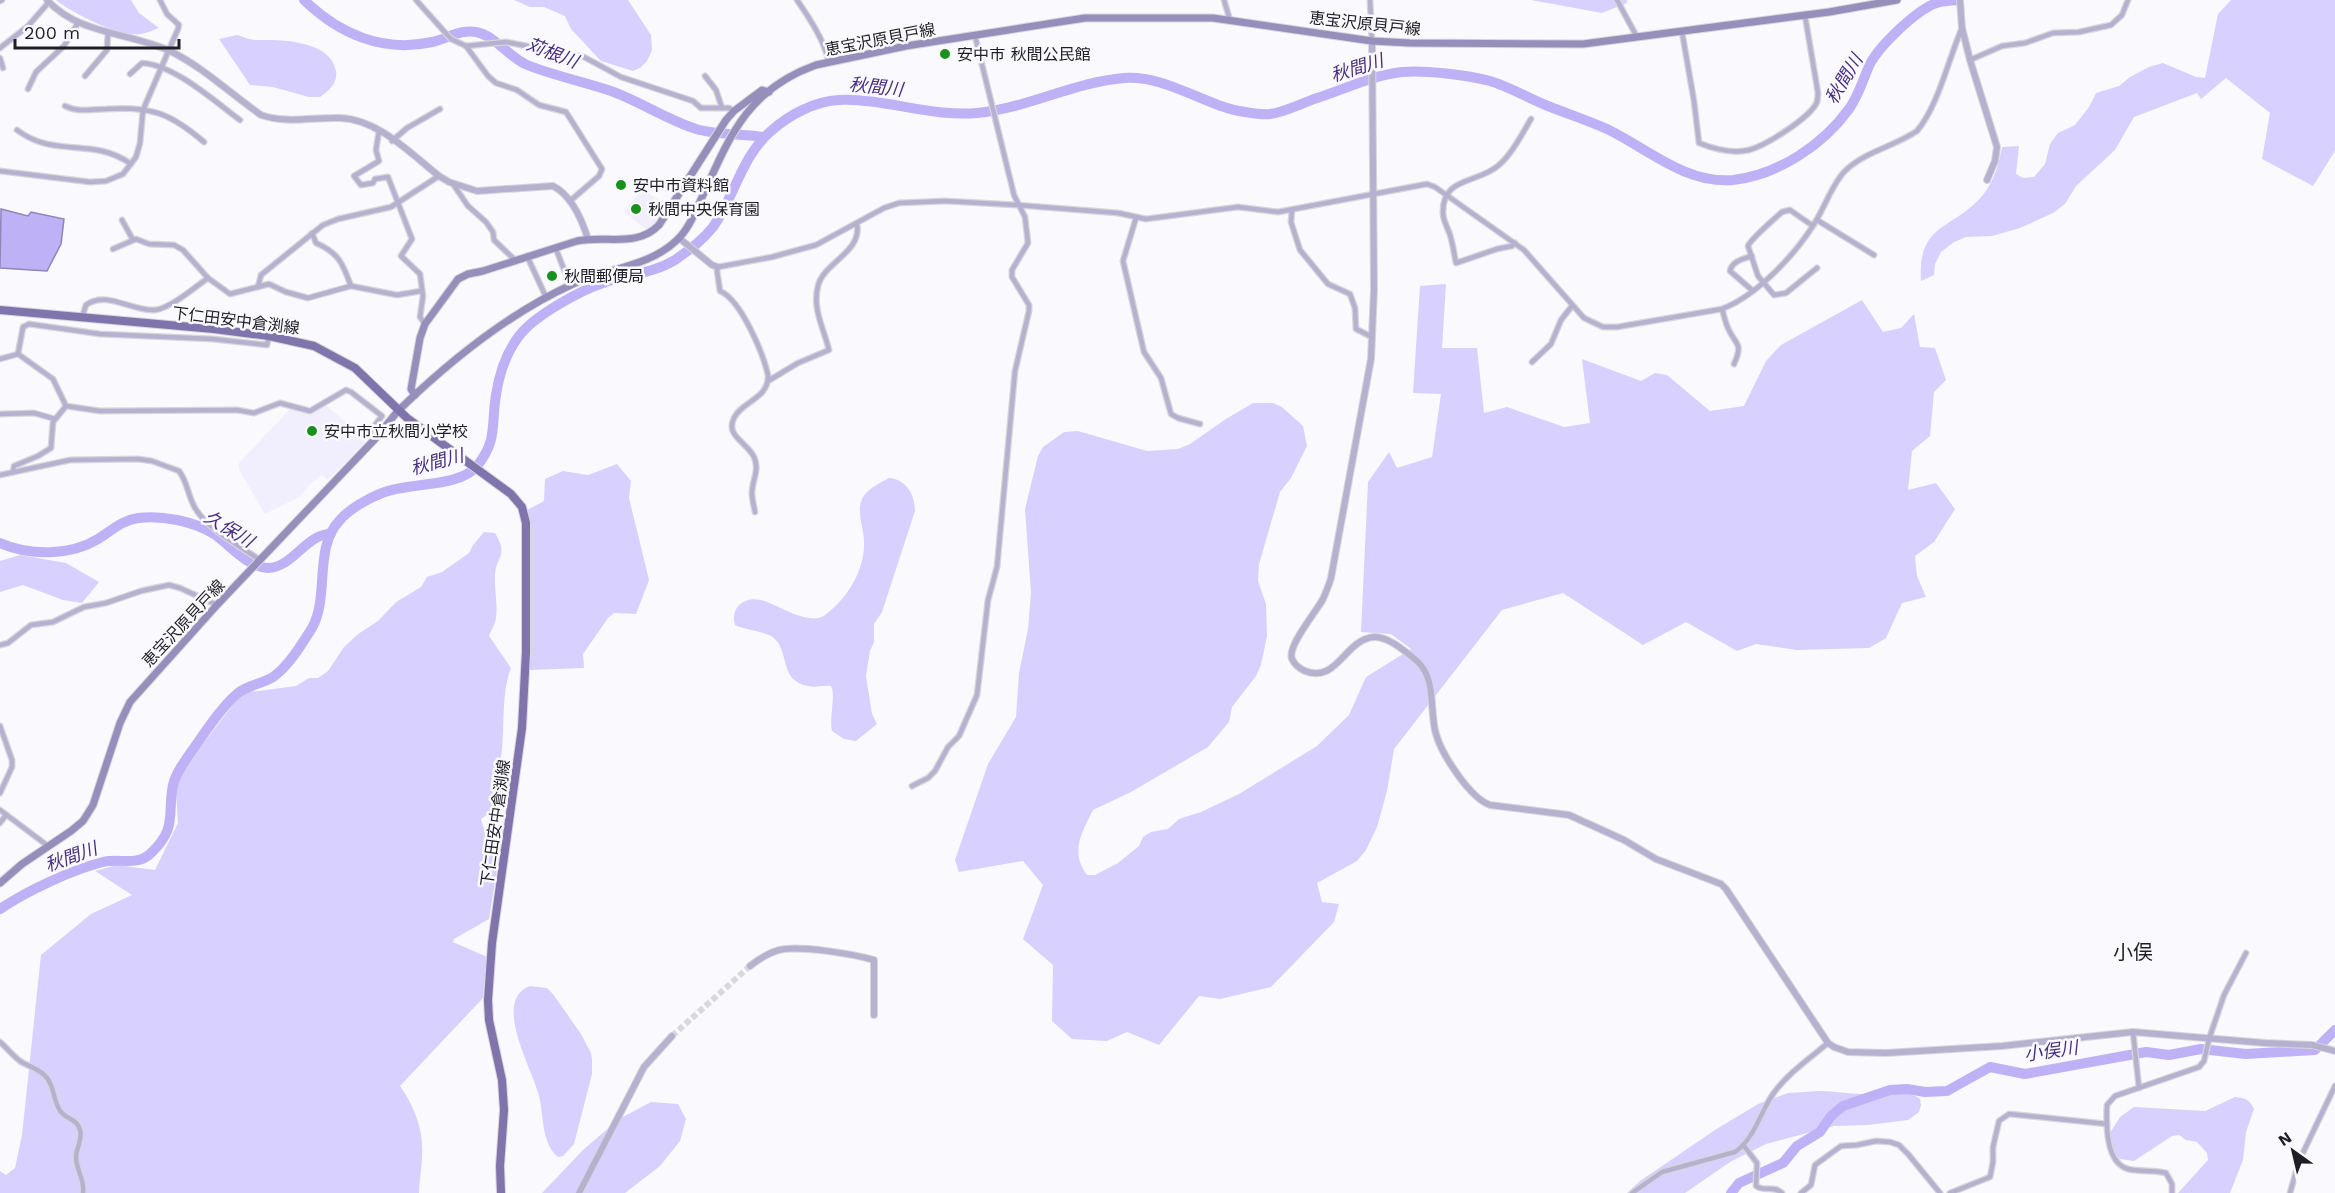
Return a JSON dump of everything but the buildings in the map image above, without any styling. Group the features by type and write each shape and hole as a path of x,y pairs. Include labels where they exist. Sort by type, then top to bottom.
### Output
{"main road":[{"name":"恵宝沢原貝戸線","path":"0,883 22,864 83,821 93,806 129,702 217,605 375,439 399,410 476,343 506,321 570,285 651,258 682,241 735,127 752,106 786,79 803,69 906,46 1085,18 1230,20 1372,41 1583,45 1805,16 1897,0"},
{"name":"恵宝沢原貝戸線","path":"588,239 635,239 653,231 734,111 762,90 769,92"},
{"path":"415,395 411,390 420,338 425,324 458,279 468,274 588,239"},
{"name":"下仁田安中倉渕線","path":"0,310 214,329 269,336 314,346 335,356 366,377 407,418 517,500 526,523 526,652 522,728 492,943 488,1000 489,1020 502,1080 504,1110 501,1193"}],"street":[{"path":"0,171 90,182 111,179 123,174 136,157 140,143 143,110 179,25 167,14 160,0"},
{"path":"416,0 451,39 466,46 488,76 496,83 517,90 539,105 566,112 602,169 599,176 570,201"},
{"path":"797,0 827,52 829,62"},
{"path":"1224,0 1230,20"},
{"path":"1370,0 1373,194 1372,337 1367,382 1331,578 1322,600 1292,651 1293,660 1302,670 1320,675 1331,669 1356,644 1371,637 1390,642 1412,657 1422,666 1428,680 1436,734 1440,744 1478,800 1490,805 1569,815 1624,840 1656,859 1721,885 1726,889 1828,1042 1834,1047 1848,1052 1886,1053 2002,1046 2133,1032 2313,1045 2334,1050"},
{"path":"1617,0 1637,38"},
{"path":"1960,0 1962,28 1970,60 1997,147 1995,161 1987,180"},
{"path":"1970,60 2002,46 2025,43 2053,33 2079,33 2111,25 2122,15 2128,0"},
{"path":"0,48 28,26 48,1 78,23 168,51 190,63 261,115 276,120 351,119 379,131 439,176 453,184 477,191 548,184 557,188 570,201 588,239"},
{"path":"1682,32 1699,143 1722,151 1748,150 1757,147 1803,119 1817,102 1818,93 1805,16"},
{"path":"28,89 36,72 64,45 78,23"},
{"path":"682,241 718,267 772,257 816,245 899,203 945,201 1017,204 1159,219 1227,207 1278,212 1427,184 1515,243 1546,274 1584,318 1603,327 1617,327 1722,309 1735,304 1753,291 1798,247 1817,220 1844,172 1857,162 1910,136 1924,123 1962,28"},
{"path":"85,76 107,50 108,33"},
{"path":"912,786 935,771 948,747 959,736 977,695 988,600 997,567 1015,371 1029,311 1029,305 1012,277 1012,270 1028,243 1026,217 1017,204 975,36"},
{"path":"466,46 506,42 584,57 621,77 693,100 701,108 729,108 734,111"},
{"path":"0,58 3,68"},
{"path":"130,74 142,63 160,68 184,80 240,120"},
{"path":"705,76 716,90 722,108"},
{"path":"65,106 78,111 122,108 143,110 174,118 204,142"},
{"path":"392,141 408,128 440,109"},
{"path":"1515,243 1512,246 1456,263 1443,215 1445,195 1467,180 1499,165 1531,119"},
{"path":"17,130 39,143 108,151 131,164"},
{"path":"379,131 376,150 379,161 354,176 362,185 373,183 375,179 388,177 400,202 412,239 401,256 420,274 420,317 425,324"},
{"path":"258,287 261,275 312,233 334,220 378,210 400,202 439,176"},
{"path":"453,184 468,206 486,222 493,232 494,240 514,260"},
{"path":"1292,210 1291,222 1300,250 1326,282 1350,294 1355,308 1356,329 1372,337"},
{"path":"1813,226 1790,210 1782,212 1750,242 1749,246 1758,276 1773,295 1786,294 1817,268"},
{"path":"1136,218 1123,261 1144,352 1161,378 1171,414 1200,424"},
{"path":"122,220 134,240"},
{"path":"1817,220 1874,255"},
{"path":"755,512 752,493 757,468 749,449 733,434 732,428 736,415 759,395 768,381 798,363 829,350 817,312 818,287 822,276 852,244 857,225"},
{"path":"312,233 316,243 331,249 336,254 351,286"},
{"path":"113,249 136,239 149,244 174,244 183,250 208,278 230,294 273,285 286,292 308,298 351,286 397,295 421,291"},
{"path":"556,249 570,285"},
{"path":"527,256 547,298"},
{"path":"1752,256 1738,260 1731,266 1730,271 1753,291"},
{"path":"718,267 720,291 728,294 754,335 766,367 768,381"},
{"path":"82,318 86,305 99,300 149,310 160,309 208,278"},
{"path":"1532,362 1551,344 1561,320 1572,306"},
{"path":"1722,309 1729,331 1738,343 1739,353 1734,364"},
{"path":"18,354 24,327 29,324 100,334 213,339 267,345 269,336"},
{"path":"213,339 214,329"},
{"path":"0,359 18,354 47,372 53,379 66,406"},
{"path":"66,406 99,411 237,410 254,412 280,404 310,411 346,390 382,416 369,433 375,439"},
{"path":"13,472 14,466 39,456 51,448 53,443 51,428 66,406"},
{"path":"0,414 34,413 55,419"},
{"path":"0,475 70,460 138,459 152,461 179,471 194,507 201,516 257,563"},
{"path":"0,645 8,643 31,625 53,622 84,607 169,585 217,605"},
{"path":"0,726 12,760 12,767 0,794"},
{"path":"0,810 48,846"},
{"path":"0,823 6,815"},
{"path":"750,966 760,958 778,950 793,948 874,960 874,1015"},
{"path":"2172,1193 2172,1184 2166,1173 2137,1171 2120,1165 2114,1156 2107,1124 2108,1105 2111,1099 2199,1066 2204,1061 2224,995 2246,953"},
{"path":"2133,1032 2139,1088"},
{"path":"579,1193 644,1067 672,1036"},
{"path":"0,1042 20,1061 45,1075 51,1085 58,1108 78,1125 81,1137 76,1159 84,1182 83,1193"},
{"path":"1632,1193 1662,1172 1735,1152 1744,1146 1774,1092 1828,1042"},
{"path":"2290,1193 2298,1161 2335,1086"},
{"path":"1950,1193 1990,1177 1995,1136 2002,1117 2008,1114 2107,1124"},
{"path":"1801,1193 1811,1185 1813,1168 1820,1160 1841,1146 1876,1140 1894,1143 1902,1148 1940,1193"},
{"path":"1744,1146 1757,1163 1756,1186 1761,1189 1776,1189 1782,1193"}],"shaded area":[{"path":"56,0 131,0 139,13 159,28 140,34 120,32 84,17"},
{"path":"514,0 628,0 651,35 652,50 647,61 633,71 601,61 571,29 565,16 544,7 530,7"},
{"path":"1531,0 1627,0 1627,3 1602,13"},
{"path":"2231,0 2335,0 2335,151 2313,186 2262,159 2270,113 2226,78 2201,99 2197,93 2134,117 2115,150 2076,186 2065,204 2053,213 2020,228 1992,236 1966,237 1954,242 1941,252 1935,264 1934,275 1921,281 1921,262 1931,237 1983,195 1996,172 2002,147 2019,146 2016,174 2023,178 2034,177 2045,164 2050,144 2058,133 2075,125 2089,107 2096,93 2119,86 2149,67 2163,63 2196,77 2205,78 2218,14"},
{"path":"237,35 253,40 290,41 314,47 332,60 336,71 334,83 320,97 309,97 273,87 250,85 219,39"},
{"path":"642,189 668,206 648,231 624,212"},
{"path":"1,209 28,216 31,212 64,219 61,244 47,271 0,268"},
{"path":"1446,284 1442,348 1477,348 1484,413 1507,407 1564,427 1590,423 1582,359 1641,381 1655,373 1667,375 1710,411 1744,406 1766,361 1781,345 1862,300 1883,332 1901,328 1914,314 1920,347 1935,348 1946,380 1934,392 1930,436 1912,451 1908,490 1936,483 1955,509 1934,542 1915,556 1917,576 1926,597 1902,603 1886,638 1869,648 1797,650 1756,644 1737,651 1686,622 1643,645 1563,593 1502,610 1394,749 1387,791 1377,827 1366,850 1357,861 1317,883 1322,902 1339,904 1334,922 1271,987 1220,999 1199,996 1159,1045 1127,1032 1107,1041 1072,1039 1052,1021 1053,965 1023,939 1043,885 1023,861 959,872 955,860 988,764 1016,717 1019,673 1028,629 1031,593 1025,509 1038,456 1043,447 1064,432 1078,431 1147,451 1178,449 1190,444 1253,403 1273,403 1282,407 1303,426 1307,446 1291,478 1280,492 1259,564 1258,581 1266,604 1267,636 1261,665 1256,676 1232,707 1229,722 1208,747 1131,792 1093,810 1081,835 1078,851 1082,867 1087,875 1095,875 1118,863 1139,846 1143,837 1151,832 1168,829 1179,819 1201,812 1239,794 1317,746 1349,715 1366,677 1411,649 1391,634 1361,632 1368,482 1389,452 1397,468 1432,457 1441,394 1413,393 1420,286"},
{"path":"325,405 345,421 345,427 363,438 365,443 328,480 322,475 310,484 301,496 265,514 239,469 239,463 291,408 307,413 314,412"},
{"path":"617,464 631,481 629,498 649,580 636,614 614,613 608,618 583,654 584,668 530,670 527,510 544,501 545,479 563,471 588,475"},
{"path":"889,478 905,485 913,499 915,511 882,612 874,624 874,642 870,651 866,676 872,714 877,724 856,741 844,739 832,731 831,686 814,687 799,683 789,673 780,645 775,639 767,634 735,625 734,619 740,605 755,599 810,618 818,618 834,608 850,589 863,556 861,501 868,491"},
{"path":"484,532 495,533 501,547 501,556 495,575 496,618 489,636 511,668 505,690 500,763 508,781 504,803 481,819 487,839 500,850 489,919 454,939 453,942 487,957 483,998 400,1086 414,1110 420,1128 422,1161 419,1193 0,1193 0,1171 6,1175 15,1168 22,1135 41,955 91,914 132,895 95,871 117,865 155,870 178,823 176,793 178,776 242,693 296,686 309,678 318,678 328,671 344,647 358,634 378,621 396,602 421,587 427,577 442,572 469,553"},
{"path":"20,555 66,563 99,582 82,603 63,600 23,585 0,592 0,561"},
{"path":"530,986 547,988 553,994 581,1034 591,1053 592,1074 574,1144 563,1156 558,1157 546,1137 539,1096 514,1020 514,1005 519,994"},
{"path":"1819,1091 1907,1094 1920,1099 1921,1105 1919,1112 1908,1120 1834,1126 1766,1144 1730,1162 1685,1193 1627,1193 1640,1181 1715,1130 1758,1104 1788,1093"},
{"path":"2235,1097 2247,1100 2254,1109 2246,1132 2243,1160 2230,1193 2178,1193 2208,1160 2207,1153 2197,1142 2186,1140 2179,1135 2172,1136 2134,1161 2120,1159 2113,1152 2110,1133 2120,1117 2134,1107 2205,1111"},
{"path":"651,1102 678,1104 686,1119 680,1141 660,1166 625,1193 542,1193 583,1150 619,1119"}],"waterway":[{"name":"苅根川","path":"304,0 347,31 379,43 414,45 459,33 476,32 489,37 525,64 619,94 685,125 712,132 764,137"},
{"name":"秋間川","path":"0,909 36,888 77,870 109,861 140,860 159,845 170,821 171,796 176,776 207,729 238,693 279,673 312,628 320,602 327,544 340,520 360,504 382,493 458,478 477,466 484,457 491,440 496,395 504,364 514,343 526,328 558,305 582,292 612,280 666,265 690,249 704,237 721,215 745,165 761,141 794,114 821,103 839,100 856,100 959,114 977,113 1014,106 1087,84 1124,78 1155,81 1230,109 1267,114 1288,109 1380,76 1402,72 1434,72 1497,83 1607,129 1683,171 1715,180 1733,180 1750,177 1783,165 1813,146 1849,109 1870,64 1890,39 1908,21 1926,8 1940,2 1959,0"},
{"name":"久保川","path":"0,543 37,552 63,551 87,545 132,519 167,518 206,529 246,560 268,568 282,564 312,541 331,533"},
{"name":"小俣川","path":"1731,1193 1739,1183 1783,1163 1797,1146 1820,1132 1831,1116 1843,1106 1890,1090 1947,1091 1990,1067 2025,1074 2146,1052 2169,1055 2201,1049 2246,1054 2315,1050 2335,1030"}],"tunnel":[{"path":"672,1036 750,966"}],"place":[{"name":"安中市 秋間公民館","path":"945,54"},
{"name":"安中市資料館","path":"621,185"},
{"name":"秋間中央保育園","path":"636,209"},
{"name":"秋間郵便局","path":"552,276"},
{"name":"安中市立秋間小学校","path":"312,431"}],"district":[{"name":"小俣","path":"2133,952"}]}
